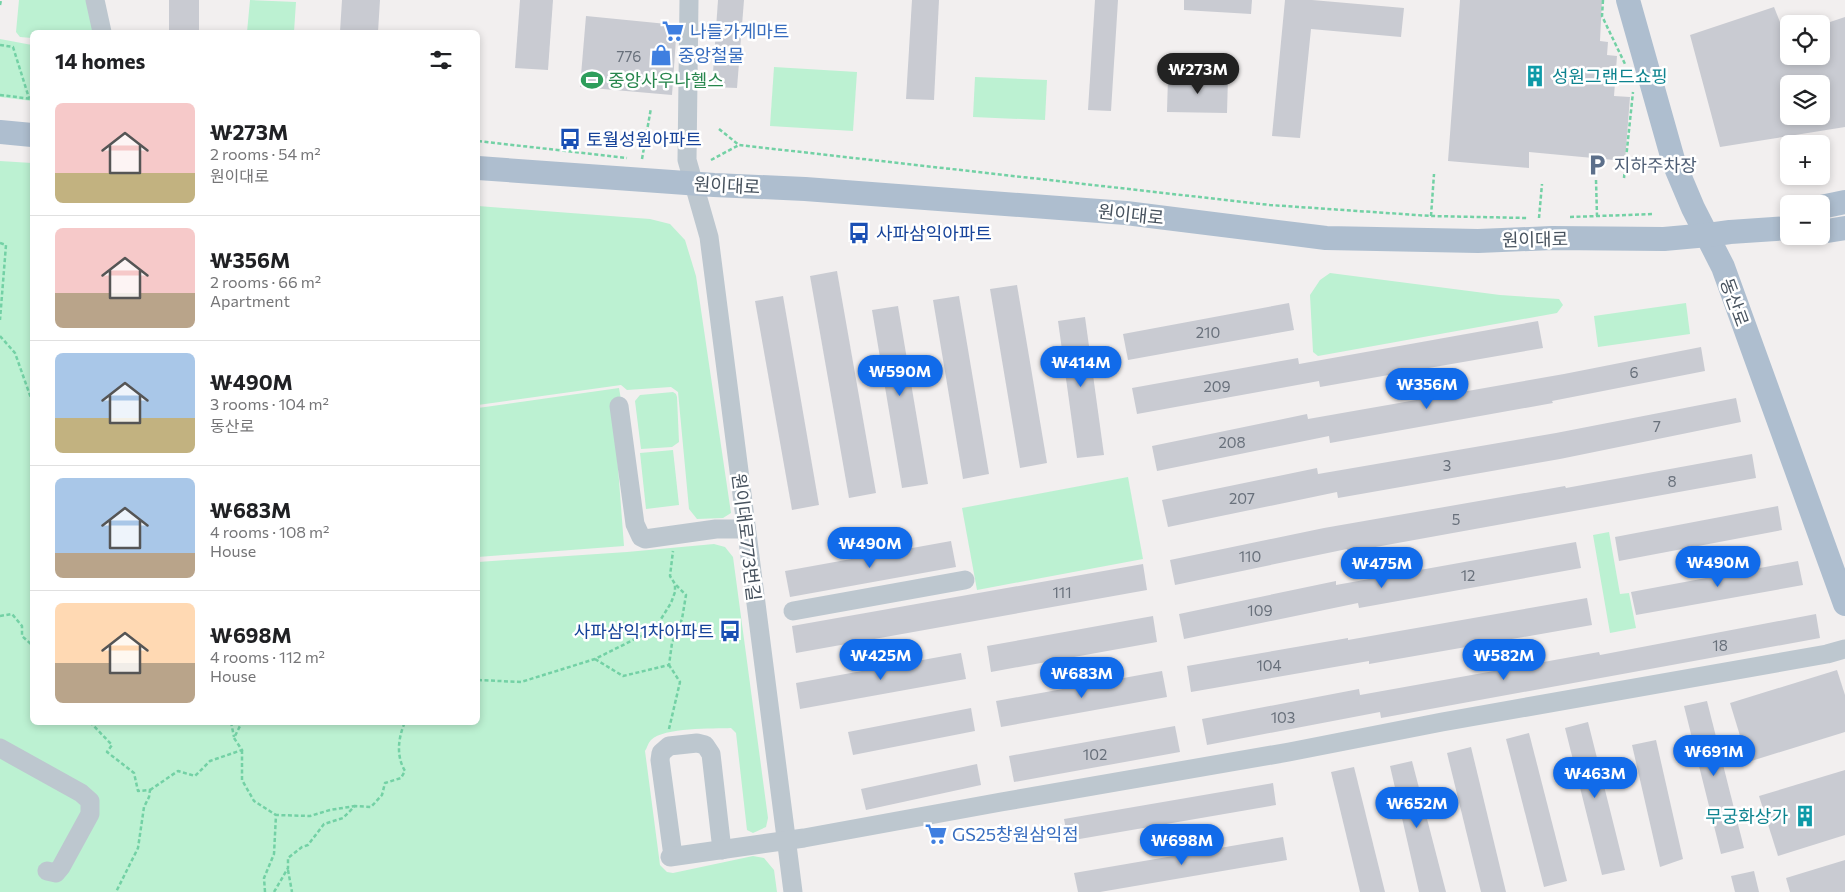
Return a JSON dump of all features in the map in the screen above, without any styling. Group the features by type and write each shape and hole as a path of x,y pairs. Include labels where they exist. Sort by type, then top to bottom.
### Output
{"main road":[{"name":"동산로","path":"1628,0 1674,163 1693,208 1723,267 1845,604"},
{"path":"0,132 30,135"},
{"name":"원이대로","path":"480,168 695,184 806,189 1126,213 1326,238 1478,241 1552,238 1664,239 1780,228"},
{"path":"1830,205 1845,202"},
{"path":"1830,230 1845,228"}],"street":[{"path":"95,0 102,30"},
{"name":"원이대로773번길","path":"689,0 687,160 709,233 793,892"},
{"path":"619,406 635,524 641,537 645,539 716,529 746,529"},
{"path":"793,611 965,580"},
{"path":"722,850 711,754 705,745 697,743 668,746 661,753 660,760 671,856 722,850 786,841 1289,752 1442,722 1827,654 1845,649"},
{"path":"0,748 81,794 90,802 90,814 61,867 56,873 47,870"}],"path":[{"path":"0,5 1,0"},
{"path":"1603,0 1602,16 1626,66"},
{"path":"0,45 13,47 30,95"},
{"path":"1624,178 1633,92"},
{"path":"0,95 30,98"},
{"path":"480,141 643,160 651,108"},
{"path":"719,129 739,145 1270,205 1431,216 1529,218"},
{"path":"711,160 739,145"},
{"path":"1431,216 1434,174"},
{"path":"1596,180 1597,216"},
{"path":"1539,218 1542,184"},
{"path":"1568,217 1654,214"},
{"path":"0,243 6,245 0,320"},
{"path":"0,336 15,353 30,395"},
{"path":"665,748 680,682 669,665 672,643 682,619 686,595 670,576 674,550"},
{"path":"480,680 521,682 595,659 643,635 650,635 671,603 675,584"},
{"path":"0,616 12,614 22,626 22,636 30,643"},
{"path":"595,659 623,676 669,665"},
{"path":"93,725 112,745 107,752 134,774 138,791 150,790 178,771 195,776 210,761 242,750"},
{"path":"232,725 234,738 242,750 242,780 254,801 276,815 310,816 330,810 355,806 371,807 382,795 385,783 400,778 405,771 399,762 399,746 404,725"},
{"path":"234,738 240,725"},
{"path":"116,892 138,848 144,807 150,790"},
{"path":"292,892 288,858 302,847 308,845 324,824 343,818 355,806"},
{"path":"265,892 264,878 274,854 276,815"},
{"path":"274,892 288,868"}],"green space":[{"path":"19,0 92,0 99,30 30,30 30,38 20,37 16,32"},
{"path":"250,0 296,2 294,30 247,30"},
{"path":"0,39 30,45 30,101 0,97"},
{"path":"774,67 857,72 853,131 770,126"},
{"path":"975,77 1047,80 1045,120 973,117"},
{"path":"0,161 30,163 30,725 480,725 480,562 714,544 725,547 733,557 768,818 766,827 753,833 747,830 736,733 731,728 666,733 650,741 645,751 660,865 667,872 673,873 753,856 764,858 774,870 777,892 0,892"},
{"path":"480,206 650,219 670,224 685,240 696,276 731,513 723,518 697,519 689,509 678,392 671,387 627,390 621,385 480,405"},
{"path":"1330,273 1500,295 1559,299 1563,305 1557,313 1318,356 1313,352 1310,295 1320,280"},
{"path":"1686,303 1690,334 1598,347 1594,316"},
{"path":"619,388 630,453 617,454 624,546 480,557 480,408"},
{"path":"673,392 677,397 679,442 672,447 641,449 635,401 640,395"},
{"path":"673,450 679,505 646,509 640,453"},
{"path":"1128,477 1143,559 977,590 962,508"},
{"path":"1609,532 1620,594 1629,593 1636,628 1610,633 1593,535"}],"building":[{"path":"169,0 199,0 199,30 169,30"},
{"path":"342,0 380,0 378,30 340,30"},
{"path":"520,0 553,0 548,70 515,68"},
{"path":"718,0 744,0 737,88 712,87"},
{"path":"912,0 939,0 934,100 906,99"},
{"path":"1095,0 1118,0 1111,111 1088,110"},
{"path":"1184,0 1252,0 1251,14 1184,10"},
{"path":"1285,0 1312,0 1404,8 1401,37 1311,29 1300,138 1272,136"},
{"name":"성원그랜드쇼핑","path":"1460,0 1602,0 1600,41 1608,42 1607,55 1617,56 1614,96 1630,97 1625,161 1529,152 1529,168 1448,161"},
{"path":"1774,7 1780,22 1780,65 1830,65 1830,22 1845,17 1845,127 1795,135 1780,135 1780,137 1720,147 1690,35"},
{"path":"586,16 677,25 672,95 580,87"},
{"path":"1168,77 1228,77 1227,113 1167,112"},
{"path":"837,271 876,493 849,498 810,276"},
{"path":"1017,285 1047,463 1020,468 990,289"},
{"path":"783,296 819,505 792,510 755,301"},
{"path":"959,296 989,474 963,479 933,300"},
{"path":"1289,303 1294,330 1128,360 1123,334"},
{"path":"898,306 928,484 902,488 872,310"},
{"path":"1085,317 1104,455 1077,458 1058,321"},
{"path":"1538,321 1543,348 1320,387 1319,381 1137,414 1132,388 1298,358 1299,364"},
{"path":"1701,347 1705,371 1552,401 1553,403 1330,443 1329,436 1157,471 1152,446 1307,414 1308,419 1564,374"},
{"path":"1736,398 1741,422 1560,459 1338,498 1337,492 1168,527 1162,500 1317,468 1318,474 1556,433"},
{"path":"1752,454 1756,478 1348,552 1347,549 1175,585 1170,560 1324,528 1565,486 1566,488"},
{"path":"1778,506 1782,530 1619,561 1615,537"},
{"path":"951,541 956,567 790,597 785,571"},
{"path":"1576,542 1581,568 1359,608 1358,603 1184,639 1179,614 1336,581 1336,585"},
{"path":"1798,561 1803,585 1636,615 1631,592"},
{"path":"1143,564 1147,590 796,653 792,626"},
{"path":"1587,598 1592,625 1369,664 1369,661 1191,692 1187,666"},
{"path":"1816,614 1820,638 1381,718 1380,712 1207,745 1202,719 1359,689 1360,695 1599,652 1600,655"},
{"path":"1153,616 1157,642 991,672 987,646"},
{"path":"961,653 966,679 800,709 796,683"},
{"path":"1837,670 1845,695 1845,732 1748,762 1730,703"},
{"path":"1162,671 1167,697 1001,727 996,701"},
{"path":"1707,701 1744,848 1721,854 1684,706"},
{"path":"971,708 975,731 853,755 848,732"},
{"path":"1588,722 1625,870 1602,875 1565,728"},
{"path":"1175,726 1180,752 1014,782 1009,756"},
{"path":"1529,733 1567,881 1544,887 1506,739"},
{"path":"1656,740 1683,859 1660,867 1632,745"},
{"path":"1471,747 1506,892 1481,892 1447,753"},
{"path":"1412,761 1446,892 1419,892 1390,766"},
{"path":"977,764 981,785 866,810 861,789"},
{"path":"1354,767 1385,892 1360,892 1331,772"},
{"name":"무궁화상가","path":"1845,770 1845,835 1778,856 1759,796"},
{"path":"1273,783 1276,805 1068,841 1064,819"},
{"path":"1283,837 1287,860 1100,892 1078,892 1074,873"},
{"path":"1845,860 1845,892 1790,892 1786,878"},
{"path":"1754,871 1759,892 1735,892 1731,876"}],"place":[{"name":"나들가게마트","path":"673,31"},
{"name":"중앙철물","path":"661,55"},
{"name":"성원그랜드쇼핑","path":"1535,76"},
{"name":"중앙사우나헬스","path":"592,80"},
{"name":"토월성원아파트","path":"570,139"},
{"name":"지하주차장","path":"1597,165"},
{"name":"사파삼익아파트","path":"859,233"},
{"name":"사파삼익1차아파트","path":"730,631"},
{"name":"무궁화상가","path":"1805,816"},
{"name":"GS25창원삼익점","path":"936,834"}]}
